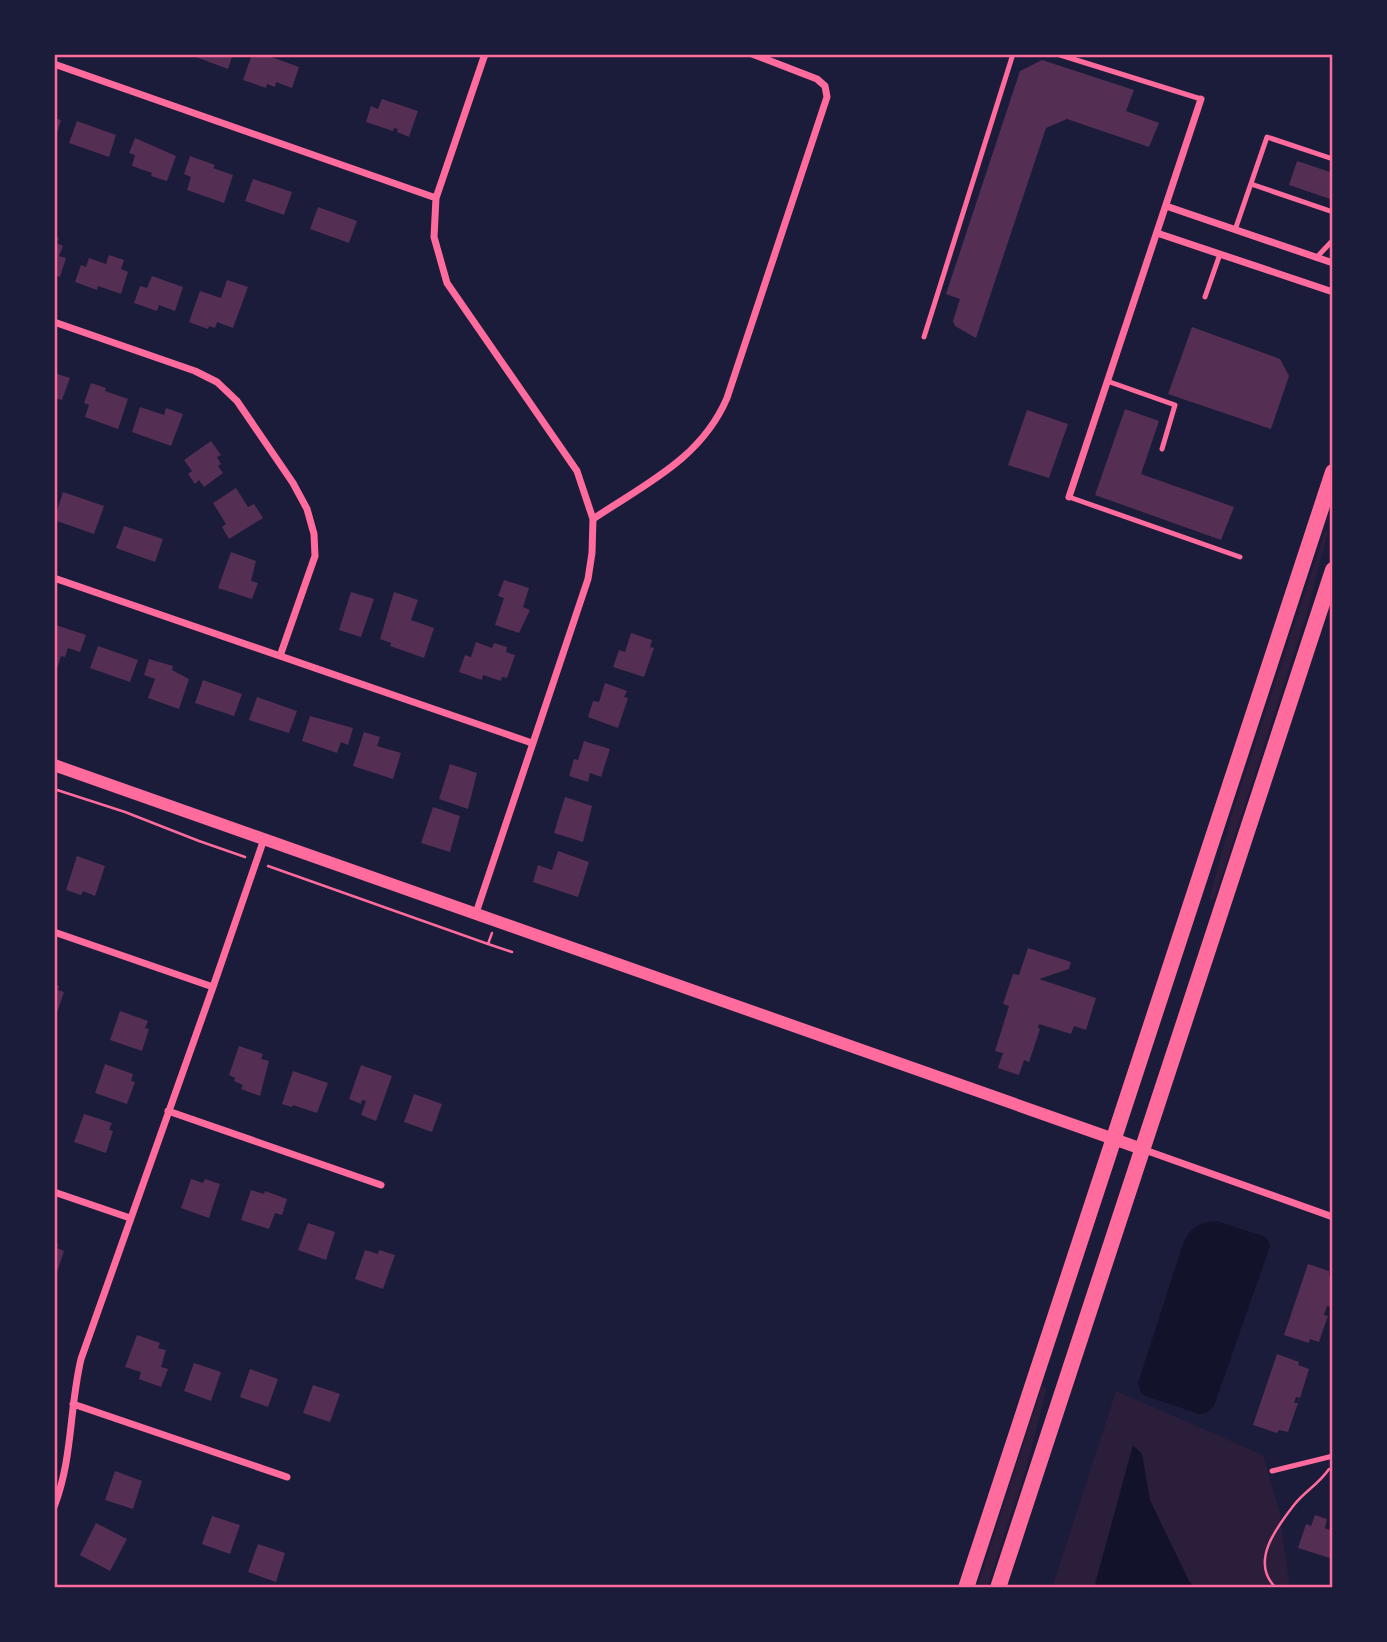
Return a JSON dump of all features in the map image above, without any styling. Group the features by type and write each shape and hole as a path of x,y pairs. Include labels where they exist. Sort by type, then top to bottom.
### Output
{"main road":[{"path":"966,1588 1333,472"},
{"path":"998,1588 1333,570"}],"street":[{"path":"476,913 588,579 593,553 593,519 577,471 447,283 434,237 436,198 485,54"},
{"path":"593,519 686,457 717,419 727,398 825,106 825,86 804,72 752,54"},
{"path":"54,64 436,198"},
{"path":"1069,497 1201,99"},
{"path":"1166,206 1333,263"},
{"path":"1157,233 1333,292"},
{"path":"54,322 207,376 237,401 293,483 307,509 314,556 280,656"},
{"path":"54,578 532,743"},
{"path":"54,765 1333,1217"},
{"path":"54,1507 68,1464 73,1404 81,1359 264,839"},
{"path":"54,932 213,987"},
{"path":"168,1111 381,1185"},
{"path":"54,1192 130,1218"},
{"path":"73,1404 286,1477"}],"lane":[{"path":"924,337 1013,54"},
{"path":"1057,54 1201,99"},
{"path":"1235,230 1267,137 1333,159"},
{"path":"1251,184 1333,212"},
{"path":"1316,258 1333,240"},
{"path":"1205,297 1220,254"},
{"path":"1107,382 1175,405 1162,449"},
{"path":"1069,497 1240,557"},
{"path":"1272,1471 1333,1455"}],"path":[{"path":"54,789 512,951"},
{"path":"488,944 497,920"},
{"path":"1276,1588 1264,1566 1275,1528 1288,1516 1295,1504 1321,1481 1330,1466"}],"shaded area":[{"path":"1325,531 1328,532 1306,616 1214,900 1209,899 1232,814"},
{"path":"1216,1221 1263,1236 1270,1246 1214,1406 1206,1413 1199,1414 1146,1396 1141,1393 1138,1383 1184,1241 1197,1226"},
{"path":"1042,1386 1047,1388 1024,1476 987,1588 977,1588"},
{"path":"1116,1391 1263,1455 1279,1509 1290,1588 1052,1588"},
{"path":"1133,1445 1142,1454 1150,1500 1189,1581 1196,1588 1094,1588"}],"building":[{"path":"188,54 233,54 228,69"},
{"path":"252,54 263,54 299,67 292,88 276,82 275,87 267,84 266,88 243,80"},
{"path":"1042,60 1134,90 1126,111 1159,123 1149,147 1067,119 1046,128 976,338 955,326 953,321 960,299 946,294 1020,71"},
{"path":"382,99 418,111 409,137 397,132 398,129 394,128 393,131 366,122 371,106 378,109"},
{"path":"54,118 61,120 55,140 54,140"},
{"path":"77,121 116,135 109,157 69,143"},
{"path":"135,138 176,156 167,181 132,166 135,155 129,153"},
{"path":"190,156 233,175 224,203 187,190 191,177 184,174"},
{"path":"1297,161 1333,173 1333,200 1289,185"},
{"path":"253,179 292,192 284,215 245,201"},
{"path":"318,207 357,221 349,243 310,229"},
{"path":"54,236 59,238 57,243 63,246 59,256 66,258 60,277 54,275"},
{"path":"109,255 124,260 121,269 128,272 121,294 98,286 97,290 75,282 81,265 86,267 89,258 106,264"},
{"path":"152,276 183,287 175,311 159,305 157,311 134,303 140,286 147,288"},
{"path":"227,280 248,287 233,328 217,322 215,328 209,326 208,329 189,322 200,291 221,298"},
{"path":"1192,327 1280,359 1289,376 1271,429 1168,394"},
{"path":"54,373 70,378 62,400 54,398"},
{"path":"91,383 128,399 118,429 85,417 89,405 84,403"},
{"path":"140,407 164,415 166,408 183,414 171,446 132,432"},
{"path":"1125,409 1159,421 1141,474 1234,507 1221,540 1095,495"},
{"path":"1027,410 1068,424 1049,478 1008,465"},
{"path":"211,441 221,455 217,457 221,464 218,466 223,473 204,487 199,480 195,484 188,474 192,471 184,460"},
{"path":"236,488 248,507 254,504 263,518 229,539 222,527 226,524 213,503"},
{"path":"63,492 104,506 94,534 54,520"},
{"path":"124,526 163,539 155,562 116,548"},
{"path":"231,552 256,561 251,581 258,583 252,599 218,588"},
{"path":"504,580 529,588 523,607 530,610 519,633 495,625 504,598 498,596"},
{"path":"351,592 374,599 361,637 339,630"},
{"path":"394,592 418,600 411,620 434,628 424,658 390,646 391,643 380,639"},
{"path":"56,625 86,635 80,652 68,648 65,657 61,656 55,675 54,627"},
{"path":"631,633 652,640 650,647 654,648 644,677 613,667 619,650 625,652"},
{"path":"476,642 492,648 494,643 507,647 506,652 515,655 507,678 502,677 501,681 483,675 482,680 459,672 465,655 471,657"},
{"path":"98,646 138,660 130,682 90,668"},
{"path":"149,659 173,666 172,670 189,679 179,709 148,698 155,679 144,675"},
{"path":"203,680 242,694 234,716 195,703"},
{"path":"605,683 627,691 624,697 628,698 618,728 588,717 593,701 599,702"},
{"path":"257,697 297,711 289,733 249,720"},
{"path":"310,716 353,728 348,745 341,742 337,753 302,741"},
{"path":"364,732 380,737 377,746 401,753 393,779 353,766"},
{"path":"584,741 610,749 601,777 590,773 588,782 569,776 574,759 578,760"},
{"path":"450,764 477,773 468,809 439,799"},
{"path":"565,797 592,806 583,842 554,833"},
{"path":"433,807 460,816 450,852 421,843"},
{"path":"558,851 589,862 578,897 533,882 538,865 552,870"},
{"path":"77,856 105,866 95,896 83,891 81,895 66,890"},
{"path":"1028,948 1071,962 1069,969 1039,979 1096,998 1086,1030 1074,1026 1071,1034 1039,1024 1040,1029 1029,1062 1024,1060 1019,1075 998,1068 1003,1053 995,1051 1009,1006 1003,1004 1013,974 1019,975"},
{"path":"54,984 59,986 58,990 64,992 55,1019"},
{"path":"120,1011 148,1021 145,1028 149,1029 142,1051 110,1040"},
{"path":"239,1046 263,1054 261,1059 269,1061 260,1096 241,1089 243,1085 229,1075"},
{"path":"105,1064 133,1074 131,1081 135,1082 127,1104 95,1093"},
{"path":"361,1065 392,1076 376,1121 361,1115 366,1101 362,1100 361,1104 349,1099"},
{"path":"293,1071 328,1083 317,1113 282,1104"},
{"path":"414,1094 442,1104 432,1132 404,1122"},
{"path":"84,1114 112,1123 109,1130 113,1131 106,1153 74,1142"},
{"path":"191,1179 203,1183 205,1179 220,1184 209,1218 181,1208"},
{"path":"251,1190 264,1194 265,1191 287,1199 282,1215 275,1213 269,1229 241,1220"},
{"path":"308,1223 335,1232 326,1260 298,1250"},
{"path":"54,1243 64,1251 55,1278"},
{"path":"365,1250 378,1254 379,1250 395,1255 383,1289 355,1279"},
{"path":"1308,1264 1329,1271 1329,1276 1333,1277 1332,1307 1327,1306 1324,1315 1328,1316 1319,1342 1310,1339 1309,1343 1284,1335"},
{"path":"137,1335 160,1343 158,1348 166,1350 161,1367 168,1369 161,1387 139,1379 141,1372 125,1367"},
{"path":"1277,1354 1309,1369 1300,1398 1296,1397 1294,1403 1298,1403 1288,1432 1279,1430 1277,1433 1253,1425"},
{"path":"194,1363 221,1372 211,1401 184,1391"},
{"path":"250,1369 278,1379 268,1407 240,1397"},
{"path":"313,1385 340,1394 330,1422 303,1413"},
{"path":"115,1471 142,1481 133,1509 105,1500"},
{"path":"1315,1515 1327,1519 1325,1528 1329,1530 1333,1520 1333,1559 1298,1548 1306,1524 1311,1526"},
{"path":"212,1516 240,1525 230,1554 202,1544"},
{"path":"96,1523 127,1539 110,1571 80,1555"},
{"path":"258,1544 285,1553 276,1582 248,1572"}]}
